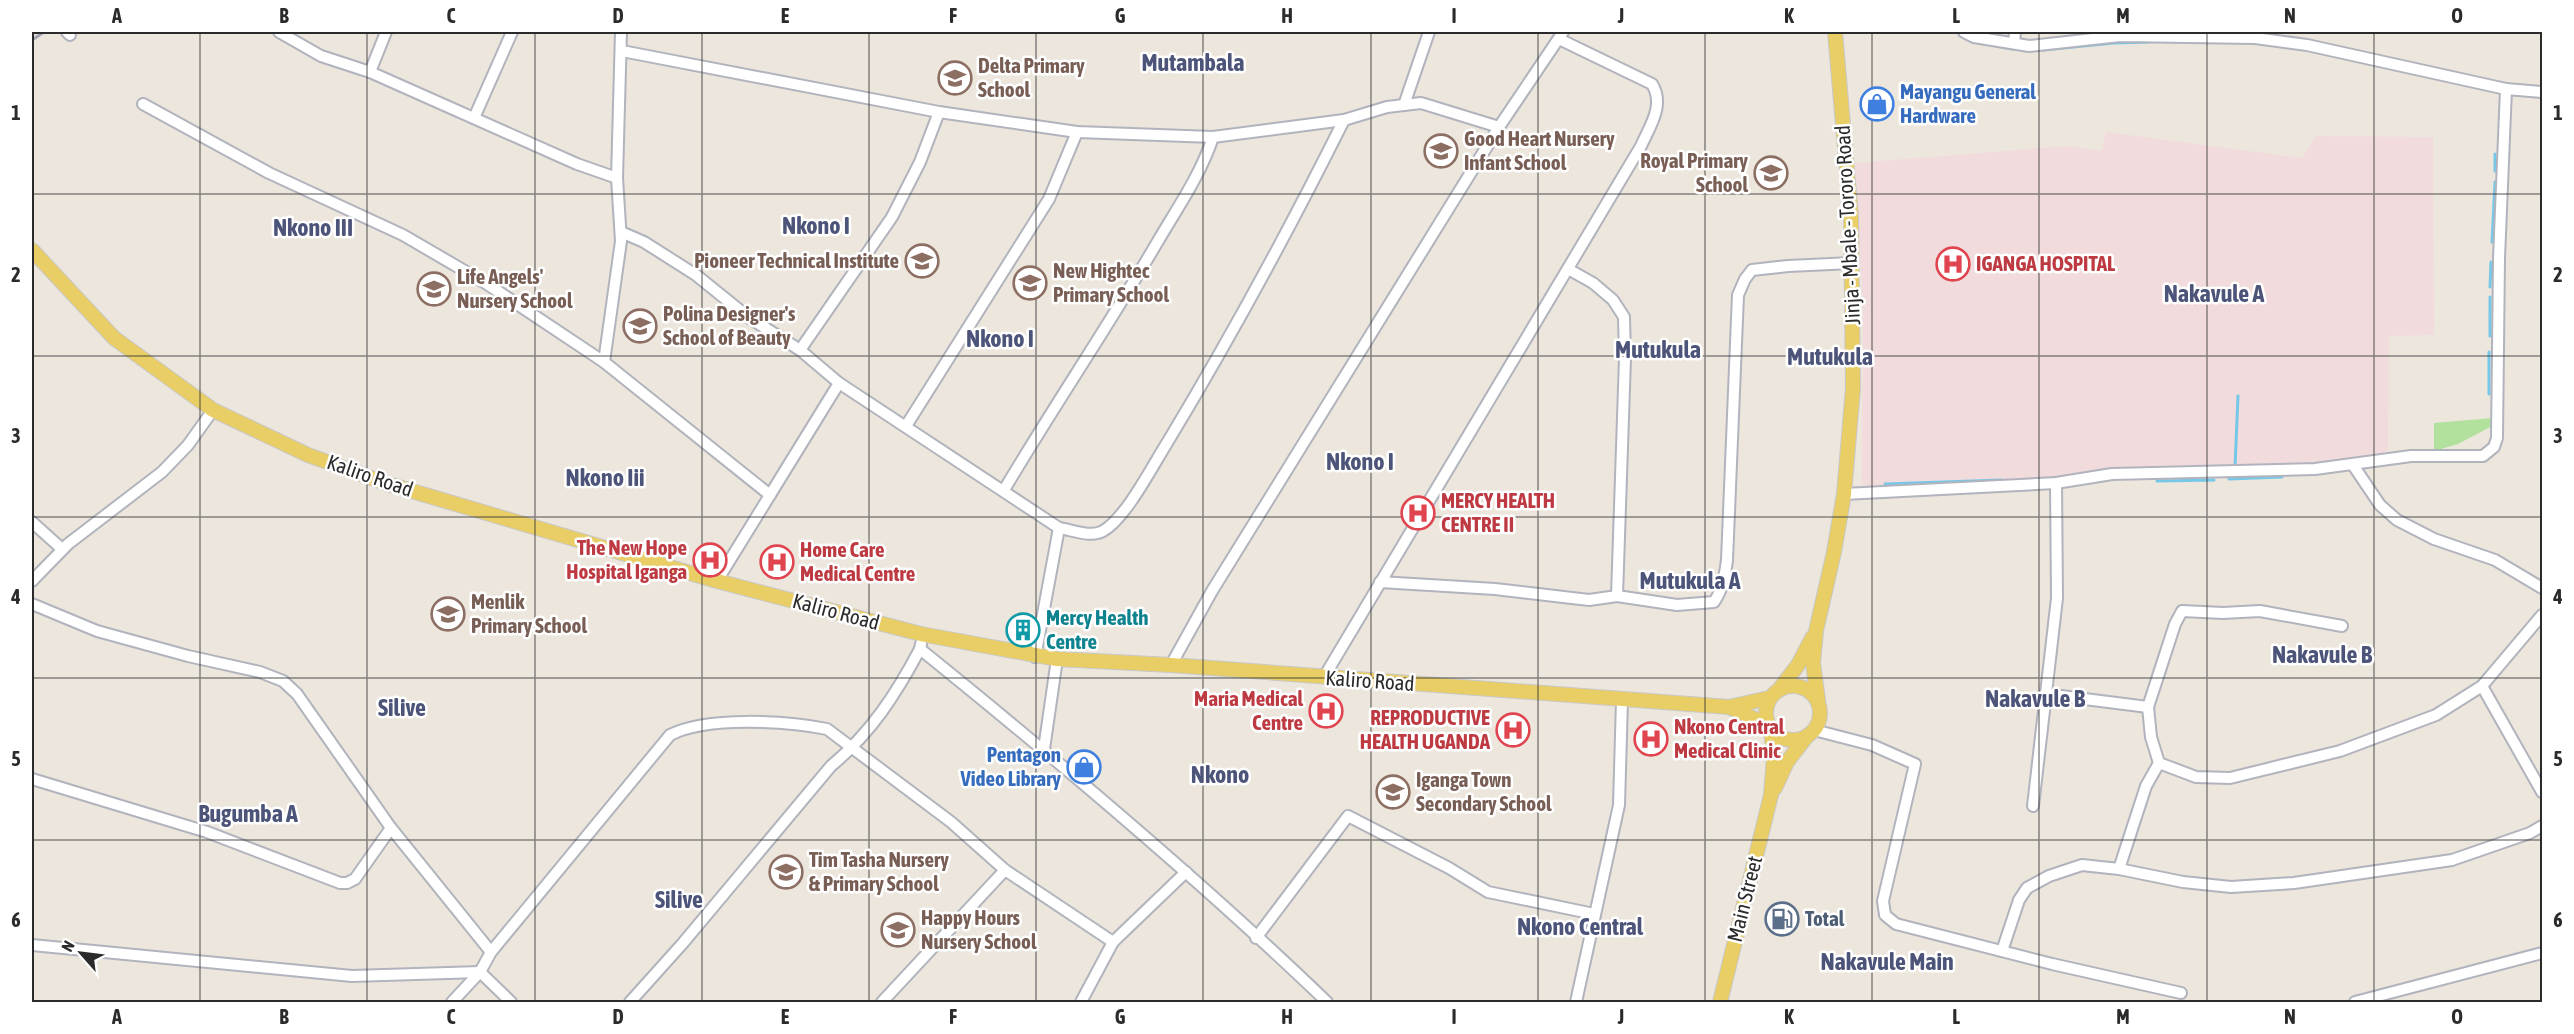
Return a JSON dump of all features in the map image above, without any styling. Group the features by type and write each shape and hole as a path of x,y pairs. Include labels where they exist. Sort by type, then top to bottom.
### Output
{"main road":[{"name":"Jinja - Mbale - Tororo Road","path":"1818,700 1813,663 1816,631 1834,552 1844,494 1853,388 1851,208 1835,32"},
{"name":"Kaliro Road","path":"32,249 114,338 213,410 308,455 388,484 717,581 921,634 1057,660 1171,665 1729,707 1769,698"},
{"name":"Jinja - Mbale - Tororo Road","path":"1781,687 1798,665 1816,631"},
{"path":"1781,687 1803,689 1818,700 1821,715 1811,733 1787,762 1771,795 1774,757 1766,713 1769,698 1781,687"},
{"name":"Kaliro Road","path":"1729,707 1769,728"},
{"path":"1769,728 1789,738 1811,733"},
{"name":"Main Street","path":"1720,1002 1771,795"}],"street":[{"path":"279,32 321,56 370,72 577,164 617,178"},
{"path":"370,72 386,32"},
{"path":"474,118 512,32"},
{"path":"604,362 621,232 617,178 621,32"},
{"path":"1404,105 1429,32"},
{"path":"1964,32 1974,37 2029,46 2120,36 2255,38 2307,45 2506,89 2542,93"},
{"path":"2013,44 2015,32"},
{"path":"1171,665 1212,591 1499,127 1561,35 1653,84 1659,95 1658,108 1641,146 1324,677"},
{"path":"622,51 939,112 1077,132 1213,137 1344,120 1388,107 1421,103 1499,127"},
{"path":"1844,494 2056,483 2112,474 2228,473 2353,465 2411,456 2476,458 2483,456 2494,447 2498,422 2499,267 2506,89"},
{"path":"142,104 268,173 403,235 488,284 604,362 770,495"},
{"path":"800,350 892,217 920,162 939,112"},
{"path":"621,232 644,242 696,275 748,317 800,350 839,383 1059,528 1092,534 1104,530 1131,501 1196,394 1287,234 1344,120"},
{"path":"906,426 1048,199 1077,132"},
{"path":"1004,490 1205,163 1213,137"},
{"path":"1380,582 1495,589 1589,600 1617,596 1677,605 1714,602 1720,593 1725,577 1727,560 1738,295 1752,270 1852,263"},
{"path":"1568,269 1593,283 1613,300 1624,317 1625,358 1617,596"},
{"path":"717,581 839,383"},
{"path":"32,581 62,549 162,472 188,445 213,410"},
{"path":"2353,465 2380,505 2397,519 2433,539 2495,560 2542,588"},
{"path":"2033,806 2057,598 2056,483"},
{"path":"32,522 62,549"},
{"path":"1035,657 1059,528"},
{"path":"32,604 97,631 188,656 260,672 283,681 297,694 392,828 491,952"},
{"path":"2119,869 2145,786 2158,763 2151,737 2148,707 2178,615 2182,611 2223,614 2260,611 2342,626"},
{"path":"2158,763 2196,777 2230,778 2340,751 2436,715 2482,686 2542,615"},
{"path":"630,1002 683,943 823,774 854,748 891,702 920,649 921,634"},
{"path":"920,649 1044,749 1186,872 1327,1002"},
{"path":"1044,749 1057,660"},
{"path":"2482,686 2542,792"},
{"path":"2045,694 2148,707"},
{"path":"1576,1002 1619,805 1622,700"},
{"path":"452,1002 480,972 491,952 670,735 684,728 711,723 804,725 827,729 951,822 1005,870 1113,942"},
{"path":"1811,733 1872,745 1915,764 1883,901 1885,915 1896,924 2181,993"},
{"path":"32,779 207,832 340,883 347,883 355,879 392,828"},
{"path":"1256,938 1347,816 1449,868 1488,892 1594,914"},
{"path":"2002,951 2019,900 2027,888 2049,876 2082,865 2119,869 2183,882 2231,886 2294,883 2452,860 2530,833 2542,826"},
{"path":"882,1002 1005,870"},
{"path":"1086,1001 1113,942 1186,872"},
{"path":"32,945 352,976 480,972 511,1002"},
{"path":"2355,1002 2542,953"}],"shaded area":[{"name":"IGANGA HOSPITAL","path":"2106,132 2302,158 2316,136 2433,137 2434,335 2389,336 2388,455 2307,465 2144,468 2053,478 1867,487 1862,483 1863,312 1855,163 2068,146 2102,151"}],"green space":[{"path":"2493,418 2492,426 2458,444 2434,451 2434,423"}],"waterway":[{"path":"2043,50 2149,42"},
{"path":"1997,46 2012,49"},
{"path":"2495,154 2495,171"},
{"path":"2492,242 2495,182"},
{"path":"2490,287 2491,262"},
{"path":"2490,297 2490,336"},
{"path":"2489,352 2489,394"},
{"path":"2235,467 2238,396"},
{"path":"2229,479 2282,477"},
{"path":"1885,484 2001,480"},
{"path":"2157,481 2214,480"}],"railway":[{"path":"32,40 44,32"}],"place":[{"name":"Delta Primary School","path":"955,78"},
{"name":"Mayangu General Hardware","path":"1877,104"},
{"name":"Good Heart Nursery Infant School","path":"1441,151"},
{"name":"Royal Primary School","path":"1771,173"},
{"name":"Pioneer Technical Institute","path":"922,261"},
{"name":"IGANGA HOSPITAL","path":"1953,264"},
{"name":"New Hightec Primary School","path":"1030,283"},
{"name":"Life Angels' Nursery School","path":"434,289"},
{"name":"Polina Designer's School of Beauty","path":"640,326"},
{"name":"MERCY HEALTH CENTRE II","path":"1418,513"},
{"name":"The New Hope Hospital Iganga","path":"710,560"},
{"name":"Home Care Medical Centre","path":"777,562"},
{"name":"Menlik Primary School","path":"448,614"},
{"name":"Mercy Health Centre","path":"1023,630"},
{"name":"Maria Medical Centre","path":"1326,711"},
{"name":"REPRODUCTIVE HEALTH UGANDA","path":"1513,730"},
{"name":"Nkono Central Medical Clinic","path":"1651,739"},
{"name":"Pentagon Video Library","path":"1084,767"},
{"name":"Iganga Town Secondary School","path":"1393,792"},
{"name":"Tim Tasha Nursery & Primary School","path":"786,872"},
{"name":"Total","path":"1782,919"},
{"name":"Happy Hours Nursery School","path":"898,930"}],"district":[{"name":"Mutambala","path":"1193,63"},
{"name":"Nkono I","path":"816,226"},
{"name":"Nkono III","path":"313,228"},
{"name":"Nakavule A","path":"2214,294"},
{"name":"Nkono I","path":"1000,339"},
{"name":"Mutukula","path":"1658,350"},
{"name":"Mutukula","path":"1830,357"},
{"name":"Nkono I","path":"1360,462"},
{"name":"Nkono Iii","path":"605,478"},
{"name":"Mutukula A","path":"1690,581"},
{"name":"Nakavule B","path":"2322,655"},
{"name":"Nakavule B","path":"2035,699"},
{"name":"Silive","path":"402,708"},
{"name":"Nkono","path":"1220,775"},
{"name":"Bugumba A","path":"248,814"},
{"name":"Silive","path":"679,900"},
{"name":"Nkono Central","path":"1580,927"},
{"name":"Nakavule Main","path":"1887,962"}]}
